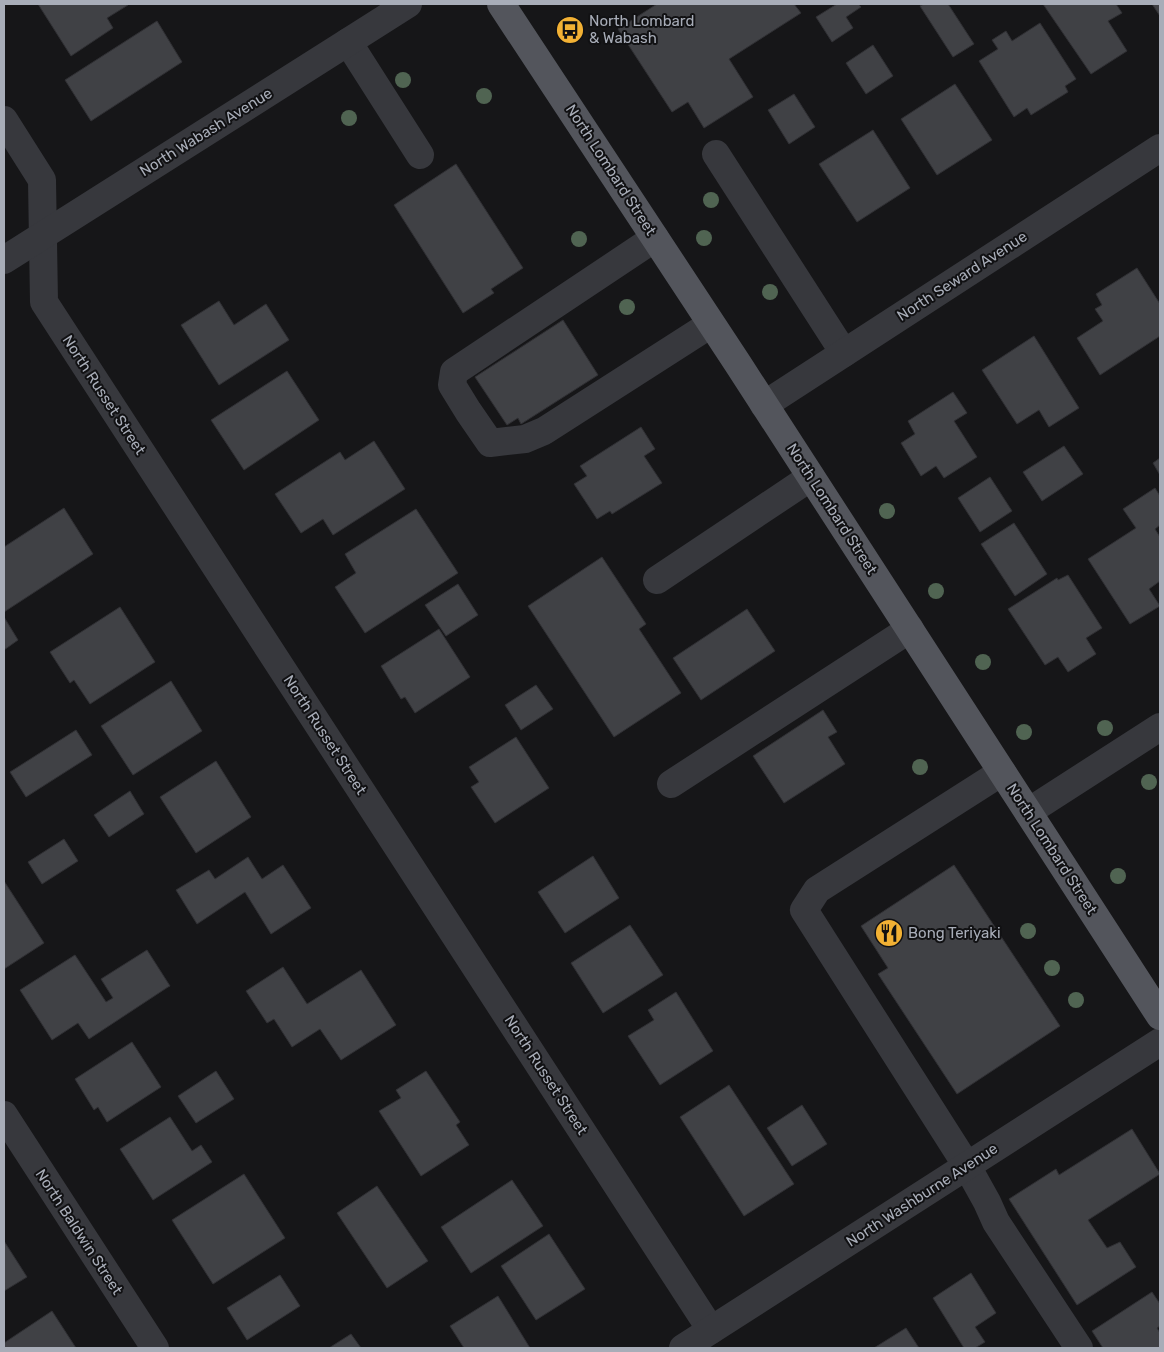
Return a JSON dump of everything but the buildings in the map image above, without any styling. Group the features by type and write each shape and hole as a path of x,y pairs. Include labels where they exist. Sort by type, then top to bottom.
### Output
{"main road":[{"name":"North Lombard Street","path":"501,4 910,628 1160,1016"}],"street":[{"name":"North Wabash Avenue","path":"4,260 408,4"},
{"path":"348,42 420,155"},
{"name":"North Russet Street","path":"4,120 42,180 44,302 711,1330"},
{"name":"North Seward Avenue","path":"764,405 1160,148"},
{"path":"716,154 844,353"},
{"path":"655,238 454,372 452,385 468,411 490,443 525,439 544,431 711,324"},
{"path":"656,580 811,477"},
{"path":"671,784 910,628"},
{"path":"1028,812 1160,727"},
{"path":"1002,772 817,890 804,910 967,1166 996,1222 1079,1348"},
{"name":"North Washburne Avenue","path":"683,1348 1160,1042"},
{"name":"North Baldwin Street","path":"4,1115 155,1348"}],"place":[{"name":"North Lombard & Wabash","path":"570,30"},
{"name":"Bong Teriyaki","path":"889,933"}]}
